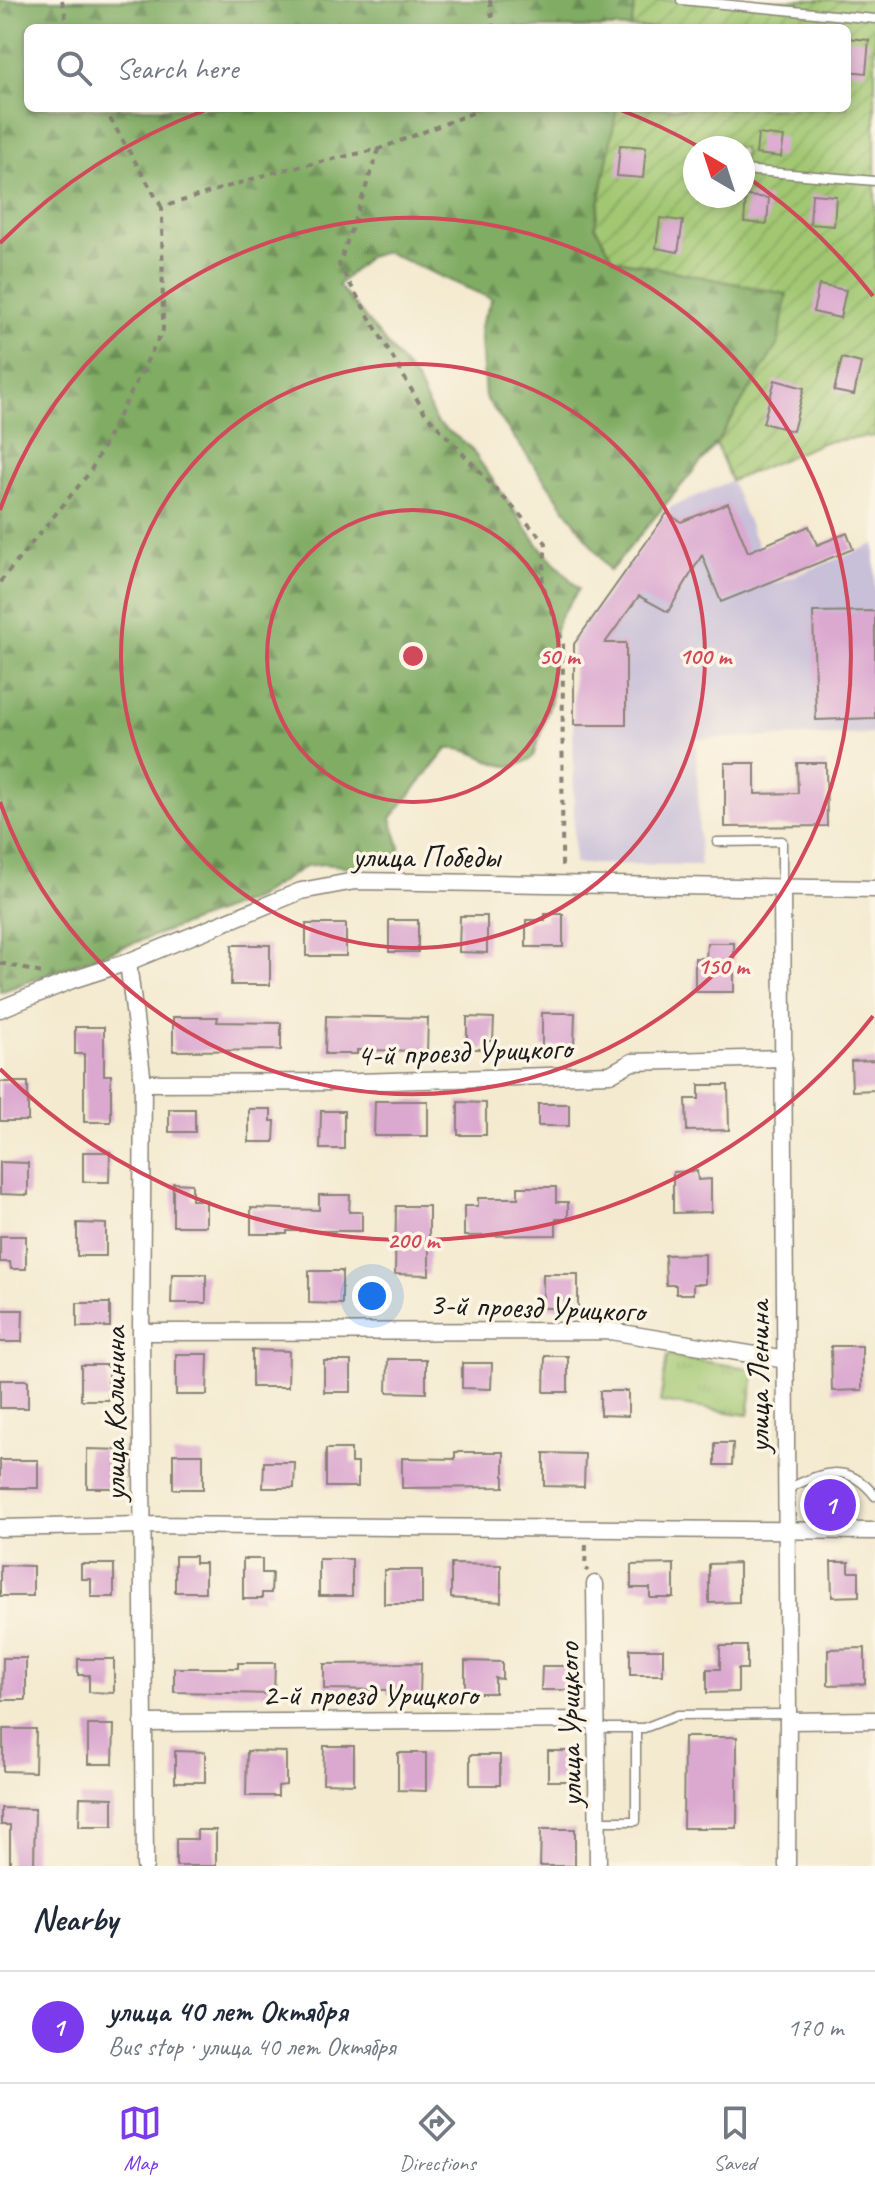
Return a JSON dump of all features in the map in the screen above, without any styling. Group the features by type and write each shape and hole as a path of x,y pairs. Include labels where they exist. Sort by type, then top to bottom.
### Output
{"street":[{"name":"улица Победы","path":"0,1009 72,980 128,962 301,891 355,881 875,889"},
{"name":"улица Ленина","path":"782,888 787,1866"},
{"name":"улица Калинина","path":"128,962 143,1083 141,1332 145,1866"},
{"name":"4-й проезд Урицкого","path":"143,1083 358,1082 595,1075 610,1074 632,1062 784,1058"},
{"name":"3-й проезд Урицкого","path":"141,1332 610,1331 786,1360"},
{"path":"0,1528 143,1525 875,1531"},
{"name":"улица Урицкого","path":"595,1584 598,1866"},
{"path":"788,1718 875,1720"},
{"name":"2-й проезд Урицкого","path":"143,1723 596,1724"}],"lane":[{"path":"681,0 875,19"},
{"path":"755,171 875,181"},
{"path":"717,842 782,841 782,888"},
{"path":"786,1489 819,1475 838,1472 866,1484 875,1496"},
{"path":"596,1724 644,1728 678,1715 788,1718"},
{"path":"598,1821 636,1821 636,1728"}],"path":[{"path":"62,0 67,24"},
{"path":"490,0 493,24"},
{"path":"0,582 90,472 163,330 162,207 106,112"},
{"path":"162,207 275,172 379,149 475,112"},
{"path":"379,149 339,265 425,413 546,543 542,582 563,644 562,884"},
{"path":"0,963 72,980"},
{"path":"587,1529 585,1567 595,1584"}],"shaded area":[{"path":"731,481 774,584 875,544 875,734 696,739 700,865 574,864 573,641 671,507"}],"green space":[{"path":"0,0 613,0 635,4 632,24 24,24 24,112 616,112 595,226 614,259 787,294 778,344 716,444 610,571 485,397 480,326 492,299 386,252 368,257 338,285 417,381 436,422 469,446 539,546 579,589 559,619 553,641 551,700 533,757 507,766 466,751 447,749 391,818 400,847 398,859 354,867 306,866 254,899 0,992"},
{"path":"613,0 875,0 875,436 824,442 731,481 716,444 778,344 787,294 614,259 595,226 616,112 851,112 851,24 632,24 635,4"},
{"path":"667,1356 755,1369 748,1415 660,1402"}],"building":[{"path":"851,38 869,40 866,73 851,71"},
{"path":"758,134 784,137 781,157 756,154"},
{"path":"620,145 646,147 643,178 617,176"},
{"path":"812,194 836,196 834,226 810,224"},
{"path":"755,197 769,198 767,224 744,222 745,208 755,208"},
{"path":"660,218 683,221 678,252 656,248"},
{"path":"819,285 846,290 840,318 813,312"},
{"path":"842,358 861,363 854,395 834,391"},
{"path":"775,380 804,388 793,431 763,423"},
{"path":"728,503 748,552 809,526 817,545 847,533 853,549 721,602 702,555 668,612 639,596 605,643 626,643 626,725 574,725 574,644 667,513 681,522"},
{"path":"875,611 875,718 816,720 813,612"},
{"path":"725,763 755,763 755,794 798,793 797,763 826,763 827,826 725,827"},
{"path":"545,914 563,914 563,947 526,947 526,920 545,920"},
{"path":"460,916 487,916 487,953 459,952"},
{"path":"389,920 418,920 418,952 389,952"},
{"path":"306,924 346,924 346,956 306,956"},
{"path":"707,943 734,943 734,992 695,992 695,958 706,958"},
{"path":"232,945 270,945 270,985 231,985"},
{"path":"542,1013 575,1013 574,1047 542,1047"},
{"path":"326,1016 428,1018 427,1051 357,1050 357,1054 325,1054"},
{"path":"173,1017 218,1017 217,1022 281,1023 281,1050 173,1051"},
{"path":"467,1017 494,1018 493,1041 486,1041 485,1049 467,1049"},
{"path":"75,1027 104,1027 104,1075 111,1075 111,1122 84,1122 84,1054 75,1054"},
{"path":"875,1060 875,1090 852,1091 851,1061"},
{"path":"0,1082 28,1082 28,1121 0,1121"},
{"path":"699,1085 728,1085 729,1130 687,1131 686,1099 699,1099"},
{"path":"375,1101 428,1101 428,1136 374,1136"},
{"path":"458,1102 486,1103 486,1135 458,1135"},
{"path":"538,1104 569,1104 569,1126 538,1126"},
{"path":"169,1109 195,1109 195,1132 169,1132"},
{"path":"249,1109 271,1109 271,1121 275,1121 274,1142 249,1142"},
{"path":"321,1111 344,1111 344,1149 320,1149"},
{"path":"83,1152 110,1152 109,1182 83,1182"},
{"path":"0,1162 28,1163 28,1195 0,1194"},
{"path":"697,1171 698,1180 711,1179 711,1212 673,1213 673,1172"},
{"path":"173,1183 192,1184 192,1200 206,1200 206,1226 173,1226"},
{"path":"518,1187 556,1187 556,1202 568,1202 568,1219 556,1219 556,1235 464,1236 464,1206 478,1206 478,1198 518,1198"},
{"path":"319,1195 350,1195 349,1212 362,1212 362,1231 251,1234 251,1208 319,1210"},
{"path":"396,1206 429,1206 429,1275 395,1274"},
{"path":"77,1223 106,1224 106,1256 77,1256"},
{"path":"0,1236 26,1236 26,1269 11,1269 10,1262 0,1262"},
{"path":"705,1254 705,1284 693,1284 693,1294 676,1294 676,1285 666,1285 665,1255"},
{"path":"309,1271 342,1271 342,1304 309,1303"},
{"path":"172,1274 206,1274 206,1303 171,1303"},
{"path":"543,1274 578,1274 578,1308 543,1308"},
{"path":"77,1303 110,1303 110,1327 77,1327"},
{"path":"0,1310 23,1310 22,1342 0,1342"},
{"path":"831,1346 862,1346 862,1390 832,1391"},
{"path":"252,1350 289,1351 288,1387 252,1387"},
{"path":"176,1354 208,1354 207,1395 176,1395"},
{"path":"545,1356 568,1356 568,1392 544,1392"},
{"path":"388,1359 426,1359 426,1393 387,1392"},
{"path":"324,1361 351,1361 351,1392 324,1392"},
{"path":"462,1363 492,1363 491,1389 462,1388"},
{"path":"81,1365 108,1365 108,1400 81,1400"},
{"path":"0,1380 28,1380 28,1408 0,1408"},
{"path":"600,1391 628,1391 628,1416 600,1415"},
{"path":"715,1443 733,1443 732,1465 715,1465"},
{"path":"87,1449 124,1450 124,1488 87,1488"},
{"path":"326,1449 351,1449 351,1463 358,1463 358,1487 326,1487"},
{"path":"455,1452 504,1452 504,1487 402,1488 402,1458 455,1459"},
{"path":"544,1453 585,1454 584,1487 544,1486"},
{"path":"173,1454 203,1454 203,1489 173,1489"},
{"path":"0,1460 38,1460 38,1488 0,1488"},
{"path":"264,1462 295,1462 294,1488 263,1488"},
{"path":"175,1556 195,1556 195,1563 205,1563 205,1592 175,1592"},
{"path":"243,1559 262,1559 262,1573 272,1573 271,1593 262,1593 262,1599 243,1599"},
{"path":"319,1559 352,1559 352,1596 319,1596"},
{"path":"831,1562 849,1562 849,1572 859,1572 859,1596 832,1597"},
{"path":"739,1563 739,1602 709,1603 709,1564"},
{"path":"81,1564 114,1564 114,1597 91,1597 91,1579 81,1579"},
{"path":"451,1564 501,1565 501,1602 451,1598"},
{"path":"674,1564 674,1598 650,1598 650,1588 631,1588 631,1565"},
{"path":"0,1565 33,1566 33,1596 0,1596"},
{"path":"384,1570 422,1570 422,1604 384,1604"},
{"path":"720,1646 747,1646 747,1669 738,1669 738,1692 707,1693 707,1669 720,1669"},
{"path":"865,1648 865,1684 828,1685 828,1649"},
{"path":"630,1649 663,1649 663,1675 630,1675"},
{"path":"3,1658 26,1658 26,1700 2,1700"},
{"path":"78,1659 114,1659 114,1693 89,1692 89,1675 78,1675"},
{"path":"465,1661 502,1662 502,1679 495,1678 495,1693 465,1693"},
{"path":"238,1663 275,1663 274,1694 174,1692 174,1668 238,1668"},
{"path":"421,1663 420,1694 324,1689 324,1664"},
{"path":"542,1666 574,1666 574,1690 541,1690"},
{"path":"88,1725 114,1725 113,1764 88,1764"},
{"path":"3,1729 36,1729 35,1772 3,1771"},
{"path":"684,1737 737,1737 737,1828 683,1828"},
{"path":"324,1746 354,1746 354,1784 323,1783"},
{"path":"175,1751 205,1752 205,1782 175,1782"},
{"path":"247,1751 286,1752 286,1785 278,1786 278,1796 246,1796"},
{"path":"548,1751 573,1751 572,1781 548,1781"},
{"path":"398,1753 426,1753 426,1791 398,1790"},
{"path":"470,1755 500,1755 500,1785 470,1785"},
{"path":"80,1797 113,1798 113,1826 79,1826"},
{"path":"1,1808 35,1809 34,1866 10,1866 10,1825 1,1825"},
{"path":"541,1829 575,1829 575,1866 540,1866"},
{"path":"197,1830 216,1830 216,1866 176,1866 176,1839 197,1839"}],"place":[{"name":"улица 40 лет Октября","path":"830,1505"}]}
